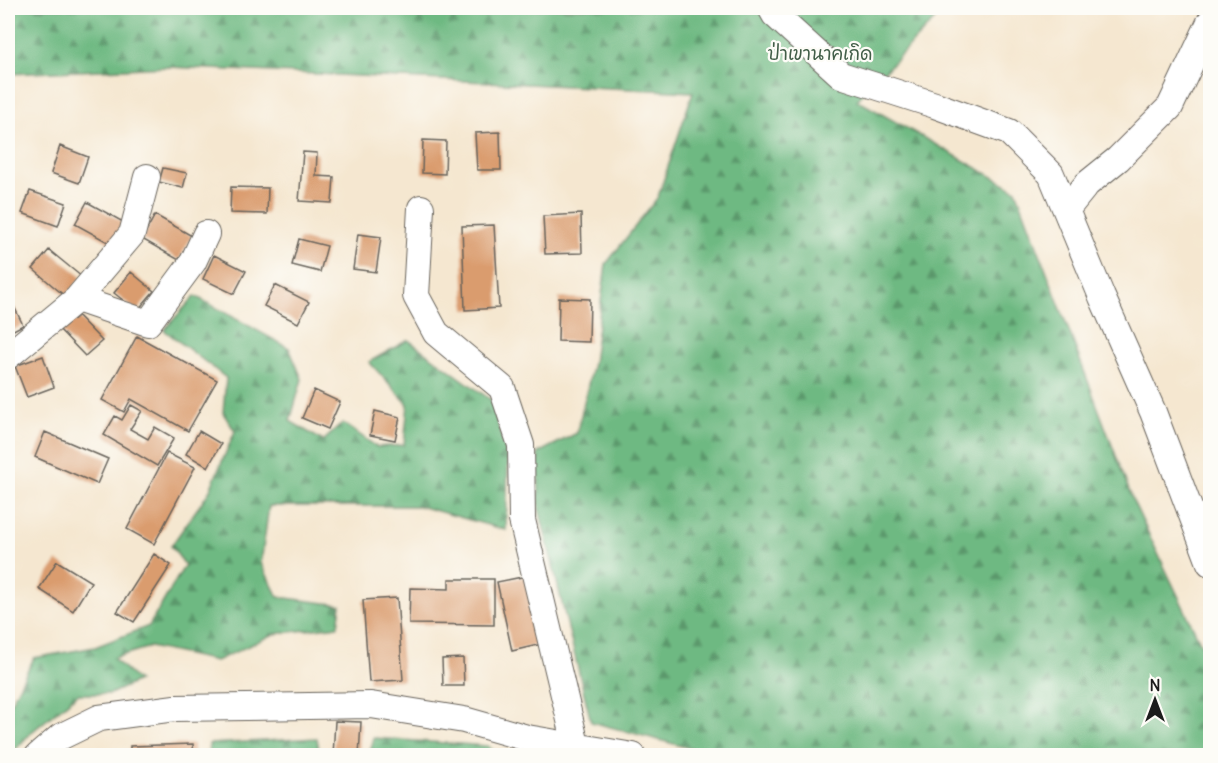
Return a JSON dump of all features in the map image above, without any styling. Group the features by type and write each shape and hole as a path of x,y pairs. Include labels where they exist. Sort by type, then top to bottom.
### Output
{"street":[{"path":"771,8 775,15 842,75 1009,132 1051,174 1153,412 1210,563"},
{"path":"1066,210 1087,184 1118,159 1170,107 1210,22"},
{"path":"8,356 77,299 132,234 147,177"},
{"path":"421,208 416,296 436,333 502,388 521,445 522,520 576,745"},
{"path":"77,299 148,324 193,262 206,234"},
{"path":"38,756 60,737 99,718 175,708 371,705 464,720 528,747 576,745 633,756"}],"green space":[{"name":"ป่าเขานาคเกิด","path":"8,8 946,8 857,100 1016,190 1133,501 1210,663 1210,755 715,755 591,722 539,509 538,453 577,433 593,363 606,264 658,197 693,92 169,67 8,74"},
{"path":"195,296 289,348 302,379 290,421 323,441 343,423 377,447 404,445 408,404 369,362 408,340 491,400 508,460 506,530 419,506 269,506 261,563 278,597 341,605 338,626 274,634 216,661 150,647 113,658 138,681 110,694 78,694 8,755 8,704 34,658 95,647 149,626 185,565 171,546 209,492 235,431 223,413 226,378 164,330"},
{"path":"317,738 320,755 209,755 209,744"},
{"path":"374,738 488,746 498,755 369,755"}],"building":[{"path":"500,132 501,170 477,170 475,133"},
{"path":"423,140 446,141 445,174 422,173"},
{"path":"60,146 88,157 79,183 51,173"},
{"path":"303,152 317,153 316,176 334,177 332,203 299,201"},
{"path":"163,168 187,173 183,188 159,182"},
{"path":"231,187 268,188 267,214 230,213"},
{"path":"30,191 66,203 58,226 22,213"},
{"path":"87,202 125,223 113,245 75,224"},
{"path":"581,214 582,253 545,254 543,216"},
{"path":"155,215 192,236 179,260 142,239"},
{"path":"494,225 499,308 465,310 462,226"},
{"path":"358,234 381,237 376,272 353,269"},
{"path":"299,239 327,246 320,272 292,265"},
{"path":"49,250 82,277 66,297 33,269"},
{"path":"214,255 246,271 234,294 203,279"},
{"path":"131,272 154,291 137,311 114,293"},
{"path":"275,285 309,302 298,323 264,306"},
{"path":"8,294 23,325 8,333"},
{"path":"559,298 590,299 589,342 558,341"},
{"path":"75,313 102,341 85,356 58,328"},
{"path":"137,336 217,380 188,431 131,399 124,412 102,400"},
{"path":"43,356 54,387 27,397 15,366"},
{"path":"314,390 340,402 328,429 302,418"},
{"path":"131,405 142,411 130,429 148,439 155,427 174,438 157,466 104,435 115,416 122,420"},
{"path":"375,411 400,417 395,440 370,435"},
{"path":"199,431 221,444 208,467 186,454"},
{"path":"45,432 108,459 97,484 35,457"},
{"path":"167,453 195,467 154,544 127,529"},
{"path":"154,554 171,565 134,622 117,612"},
{"path":"57,561 91,582 73,611 39,589"},
{"path":"527,576 542,644 512,651 497,582"},
{"path":"449,579 494,579 494,625 409,624 410,588 449,589"},
{"path":"397,598 403,680 369,682 363,600"},
{"path":"463,658 464,686 443,686 442,659"},
{"path":"335,721 361,722 359,756 333,756"},
{"path":"193,744 194,756 130,756 130,746"}]}
